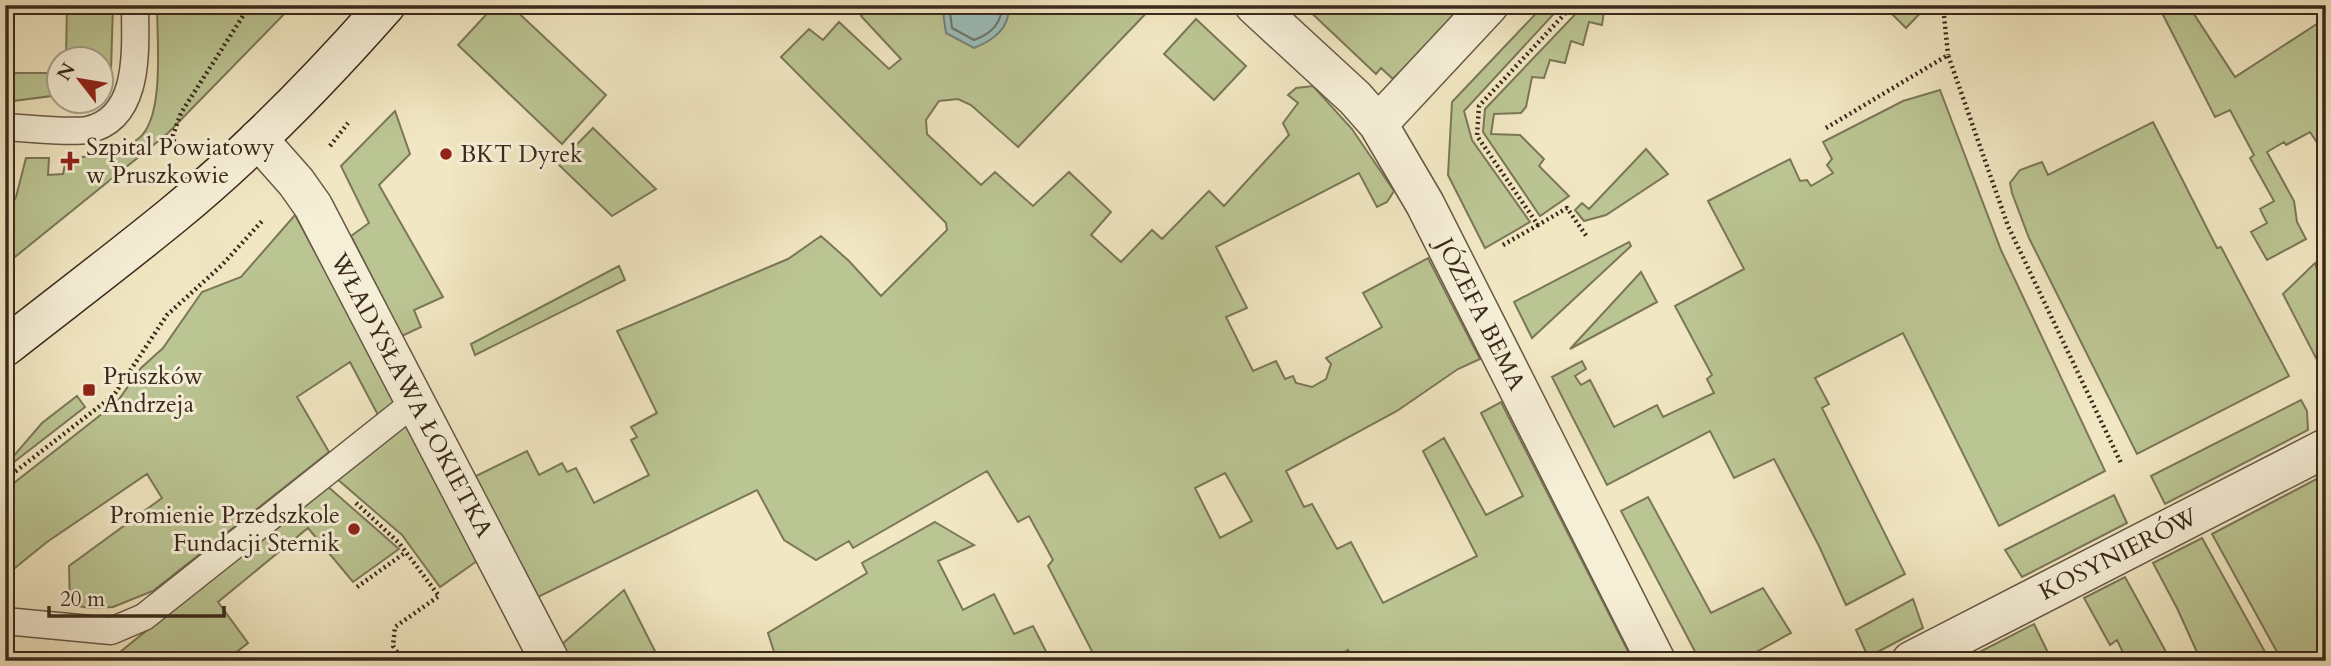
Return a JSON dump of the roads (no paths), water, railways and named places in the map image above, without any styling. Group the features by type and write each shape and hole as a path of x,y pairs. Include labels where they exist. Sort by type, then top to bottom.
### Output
{"street":[{"path":"5,347 173,215 258,139 386,5"},
{"name":"JÓZEFA BEMA","path":"1254,5 1356,98 1378,124 1425,204 1656,661"},
{"path":"1378,124 1489,5"},
{"name":"WŁADYSŁAWA ŁOKIETKA","path":"258,139 313,206 550,661"},
{"name":"KOSYNIERÓW","path":"1911,661 2326,448"}],"lane":[{"path":"5,127 86,130 104,124 114,116 133,82 135,5"},
{"path":"5,621 111,631 144,617 416,401"}],"water":[{"path":"942,5 1009,5 1009,13 999,32 974,48 946,33"}],"place":[{"name":"BKT Dyrek","path":"446,154"},
{"name":"Szpital Powiatowy w Pruszkowie","path":"70,161"},
{"name":"Pruszków Andrzeja","path":"89,390"},
{"name":"Promienie Przedszkole Fundacji Sternik","path":"354,529"}]}
